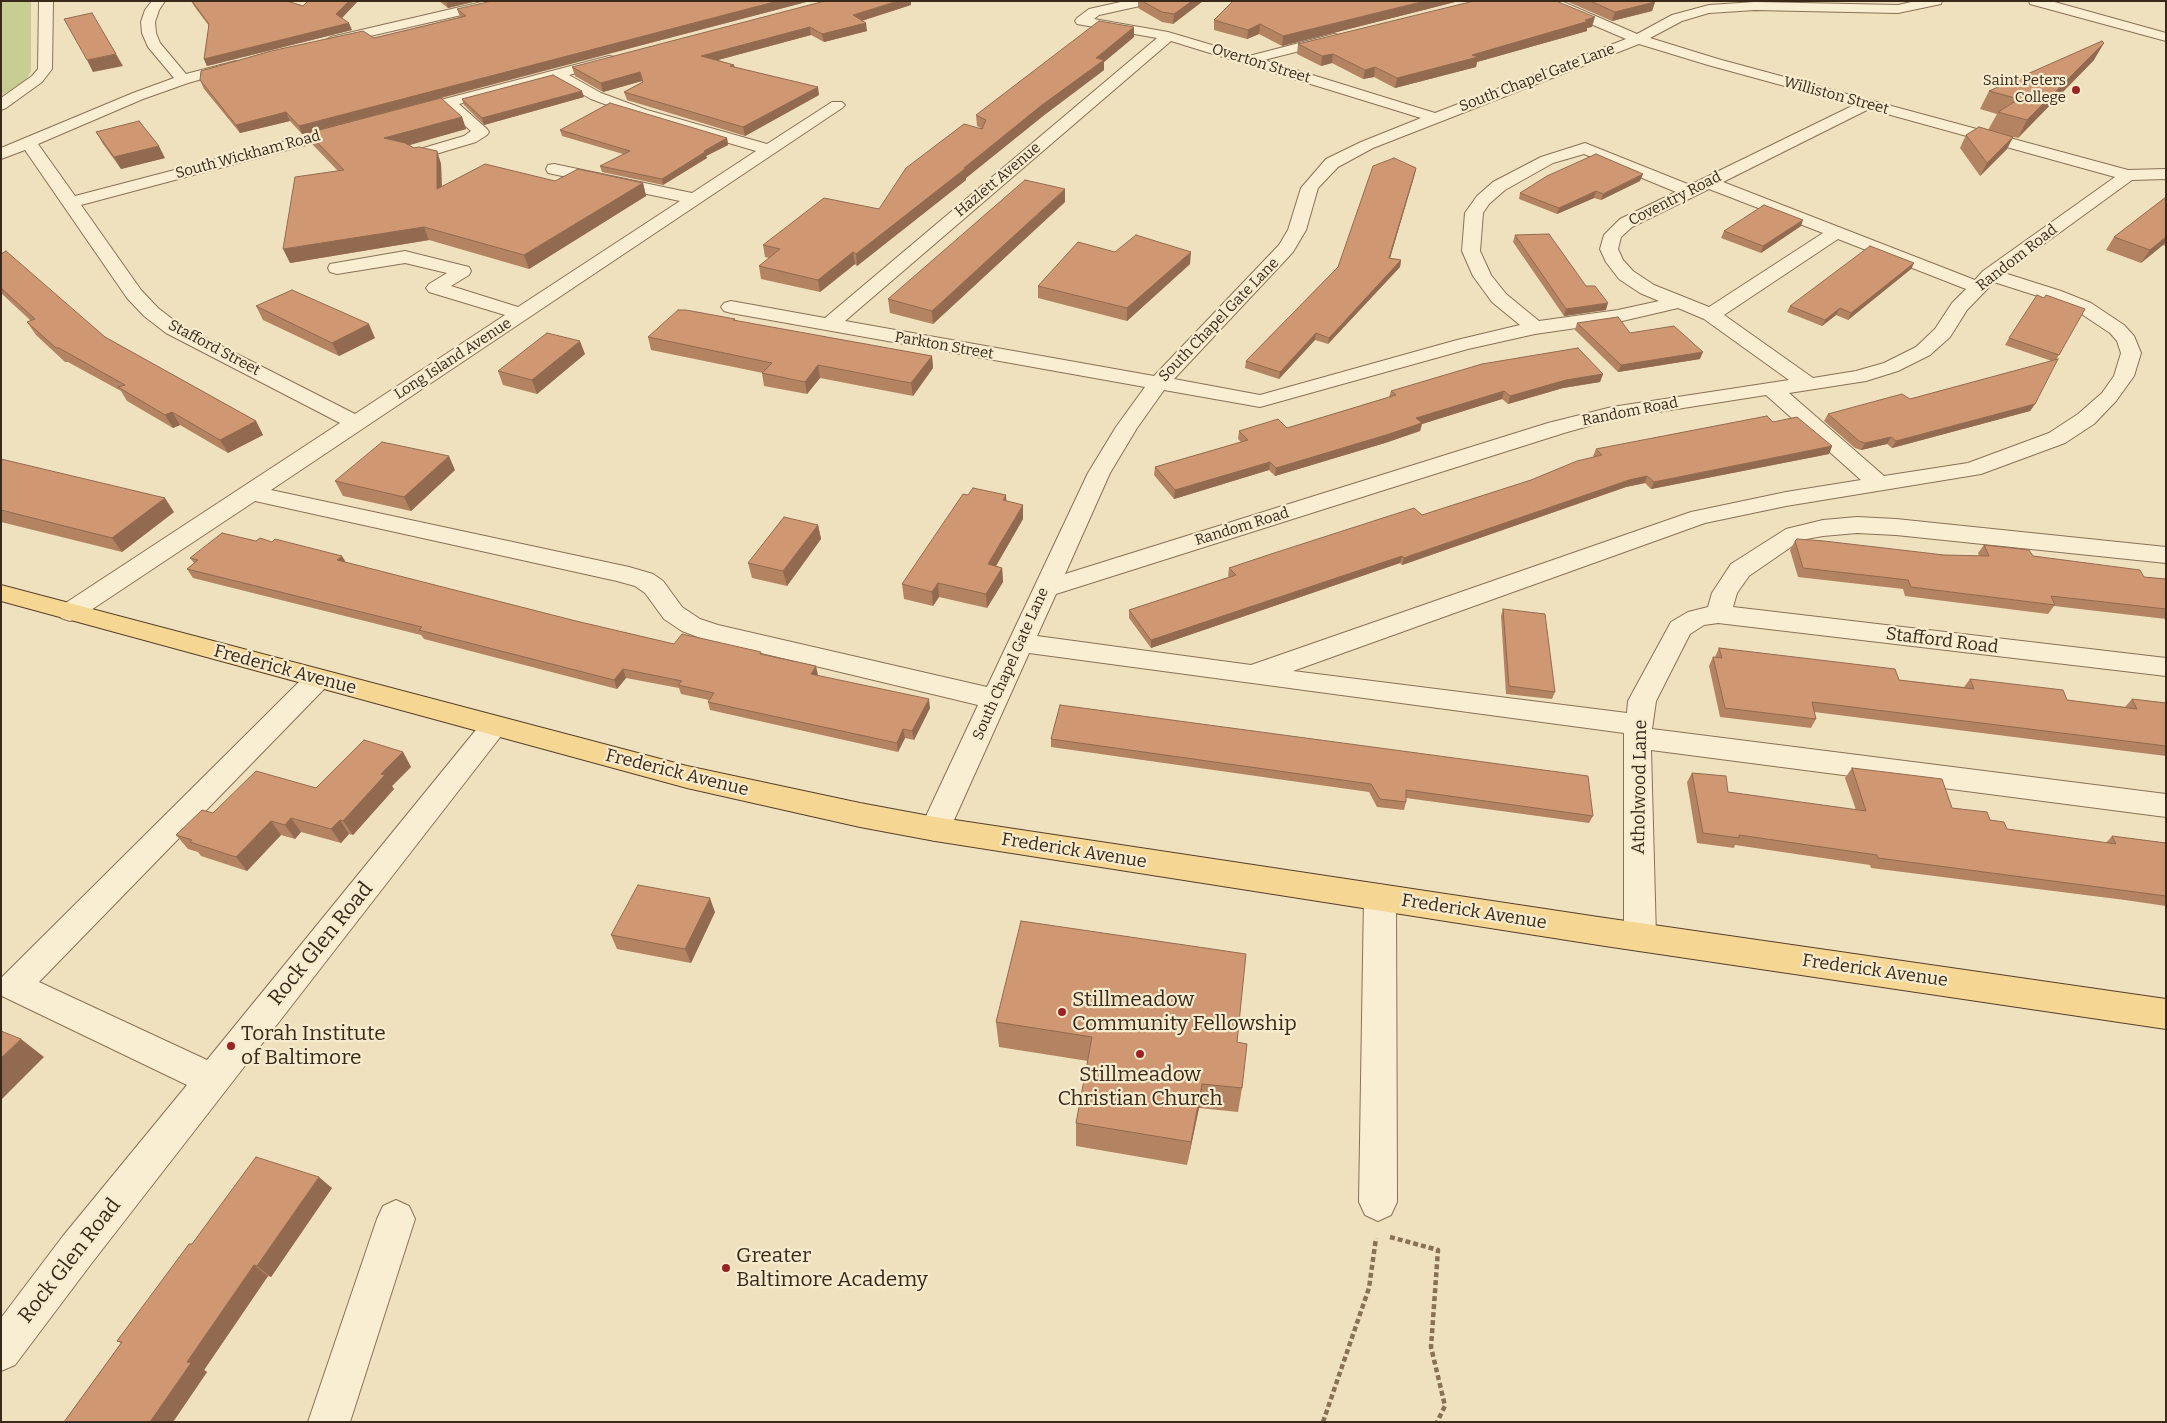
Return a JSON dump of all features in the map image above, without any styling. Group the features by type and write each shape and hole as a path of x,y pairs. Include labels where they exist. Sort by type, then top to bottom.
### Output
{"main road":[{"name":"Frederick Avenue","path":"1,593 494,727 770,797 935,829 1640,937 2166,1014"}],"street":[{"path":"1,105 37,80 45,68 46,1"},
{"path":"159,1 152,10 148,22 150,33 154,44 183,80"},
{"path":"314,45 505,1"},
{"name":"Overton Street","path":"1144,1 1094,12 1082,21 1168,36 1436,118"},
{"name":"Williston Street","path":"1550,1 1638,39 1713,62 2128,175"},
{"name":"South Chapel Gate Lane","path":"935,829 1099,473 1127,427 1158,384 1287,248 1297,230 1310,188 1318,176 1332,163 1346,154 1638,39 1677,18 1691,13 1710,9 1755,6 1898,10 1936,1"},
{"path":"2035,1 2166,37"},
{"path":"1248,60 1352,34"},
{"name":"Hazlett Avenue","path":"829,325 1168,36"},
{"path":"401,115 624,56"},
{"path":"1,154 107,109 183,80 252,60"},
{"path":"557,74 596,96 642,113 770,150"},
{"path":"419,154 470,139 481,132 448,102"},
{"name":"Long Island Avenue","path":"70,612 837,105"},
{"name":"Coventry Road","path":"1809,385 1711,315 1647,289 1626,275 1615,262 1609,249 1613,236 1626,223 1866,105"},
{"name":"South Wickham Road","path":"69,203 363,125"},
{"name":"Stafford Street","path":"29,143 134,294 151,312 173,329 356,423"},
{"path":"1535,328 1499,298 1482,276 1471,251 1474,213 1483,200 1499,186 1547,160 1585,148 1689,192"},
{"path":"554,169 696,198"},
{"path":"2128,175 2166,174"},
{"name":"Random Road","path":"1045,589 1556,428 1612,413 1771,388 1809,385 1859,376 1891,367 1923,351 1943,334 1959,307 1984,281 2128,175"},
{"path":"1252,675 1606,551 1699,516 1786,499 1973,469 2057,438 2086,419 2109,397 2124,376 2131,353 2127,340 2117,329 2084,307 2054,295 1984,281 1838,232 1708,182"},
{"path":"1711,315 1838,232"},
{"path":"337,268 405,258 462,271 436,288 522,314"},
{"name":"Parkton Street","path":"731,307 1260,401 1464,344 1535,328 1618,316 1680,302"},
{"path":"1771,388 1880,485"},
{"path":"251,492 620,573 644,580 654,587 674,613 691,625 712,633 995,698"},
{"path":"1718,614 1725,593 1740,570 1794,534 1823,528 1857,526 1896,527 2166,555"},
{"name":"Stafford Road","path":"1718,614 2166,668"},
{"name":"Atholwood Lane","path":"1640,937 1638,731 1642,700 1680,628 1697,618 1718,614"},
{"path":"1021,643 2166,806"},
{"path":"213,1080 14,986 318,679"},
{"name":"Rock Glen Road","path":"1,1351 77,1250 494,727"},
{"path":"1378,1202 1380,897"},
{"path":"329,1422 396,1219"}],"path":[{"path":"1323,1422 1369,1288 1377,1234 1438,1250 1431,1347 1445,1406 1437,1422"}],"green space":[{"path":"1,1 31,1 31,71 26,80 1,96"}],"building":[{"path":"192,1 287,1 303,6 308,1 349,1 336,14 349,23 204,59 209,24"},
{"path":"492,1 778,1 299,126 286,112 236,125 200,80 201,71 271,51 363,31 374,38 466,16 457,9"},
{"path":"825,1 898,1 853,15 866,23 822,34 810,27 701,56 734,65 730,66 818,87 743,127 624,92 643,82 640,72 601,83 572,67"},
{"path":"1142,1 1192,1 1174,14 1162,12"},
{"path":"1233,1 1425,1 1283,36 1260,24 1248,30 1214,20"},
{"path":"1474,1 1556,1 1595,17 1585,20 1589,21 1472,55 1478,57 1397,78 1375,67 1365,70 1333,54 1322,56 1298,44"},
{"path":"1590,1 1654,1 1655,2 1615,12"},
{"path":"92,13 116,54 87,60 64,19"},
{"path":"1099,21 1134,27 1096,58 1104,60 1042,105 964,168 966,168 856,254 853,252 818,280 759,266 780,249 763,245 824,198 879,209 906,168 964,124 982,129 986,120 976,115"},
{"path":"2102,41 2104,43 2027,120 1998,112 2019,99 1989,91"},
{"path":"553,75 582,91 482,118 462,99"},
{"path":"441,98 462,117 384,138 405,143 414,148 419,147 437,151 437,189 485,164 555,181 578,169 643,183 524,255 424,227 283,249 295,177 344,170 308,133"},
{"path":"610,103 727,138 662,179 600,166 630,151 560,130"},
{"path":"139,121 159,146 114,157 96,132"},
{"path":"1979,127 2013,137 1987,163 1966,135"},
{"path":"1596,154 1643,174 1603,194 1596,191 1559,208 1520,193 1547,176"},
{"path":"1394,158 1416,168 1389,258 1401,260 1329,338 1316,333 1280,372 1246,361 1338,267 1373,166"},
{"path":"1025,180 1065,189 932,311 888,299"},
{"path":"2166,197 2166,237 2150,250 2114,237"},
{"path":"1764,205 1803,220 1763,246 1724,231"},
{"path":"1549,234 1586,286 1595,286 1608,303 1566,309 1515,235"},
{"path":"1136,235 1191,252 1127,308 1038,286 1078,242 1115,252"},
{"path":"1870,246 1914,263 1851,313 1840,308 1825,320 1790,306"},
{"path":"6,251 105,337 256,421 220,440 172,412 165,415 118,387 125,385 56,348 27,322 35,319 1,288 1,254"},
{"path":"292,290 369,324 332,343 256,306"},
{"path":"2037,295 2044,298 2046,295 2085,309 2059,355 2009,338"},
{"path":"678,310 932,356 911,383 818,365 805,382 762,373 772,363 648,337"},
{"path":"1618,317 1630,333 1674,326 1703,352 1621,365 1577,323"},
{"path":"547,333 580,341 532,380 498,371"},
{"path":"1578,348 1603,374 1566,380 1510,396 1504,391 1416,418 1422,423 1386,435 1276,468 1270,462 1175,490 1155,467 1248,440 1239,431 1278,419 1287,428 1396,395 1391,391 1482,364"},
{"path":"2058,359 2035,404 1896,441 1891,437 1865,443 1859,441 1828,414 1902,394 1910,399"},
{"path":"1767,416 1773,422 1797,417 1832,446 1654,482 1647,476 1629,480 1404,558 1402,556 1151,640 1129,610 1236,575 1229,568 1271,554 1414,508 1422,515 1531,480 1577,461 1602,455 1596,449"},
{"path":"382,442 449,456 404,497 335,481"},
{"path":"1,459 165,498 112,538 1,510"},
{"path":"973,488 1006,495 1003,500 1023,505 988,564 1002,568 986,594 938,583 932,592 902,584 963,494 968,495"},
{"path":"784,517 818,525 783,571 748,563"},
{"path":"222,533 256,541 260,538 272,542 275,539 342,556 337,560 674,644 682,634 761,652 760,654 816,666 811,674 929,699 912,731 903,729 897,743 708,702 714,693 678,685 682,681 623,669 614,680 419,630 422,627 187,569 198,560 190,558"},
{"path":"1797,539 1944,555 1989,556 1984,545 2029,550 2033,556 2140,570 2144,577 2166,579 2166,609 2051,596 2055,605 1911,587 1908,580 1803,568 1795,541"},
{"path":"1503,609 1545,614 1555,692 1509,686"},
{"path":"1719,648 1895,669 1899,680 1974,689 1970,679 2063,690 2067,700 2137,709 2132,699 2166,703 2166,746 1812,702 1816,719 1725,708 1713,657 1722,658"},
{"path":"1060,705 1588,776 1593,816 1406,790 1406,802 1380,799 1371,784 1051,739"},
{"path":"364,740 403,752 381,774 385,775 343,821 340,820 331,829 291,818 285,825 271,821 236,857 190,842 192,840 176,835 202,810 213,813 256,771 316,788"},
{"path":"1852,768 1942,779 1952,808 1987,812 1990,820 2004,822 2007,829 2116,844 2112,836 2166,843 2166,896 1878,858 1877,855 1739,835 1739,838 1703,833 1692,773 1726,776 1728,792 1866,811"},
{"path":"638,885 710,898 685,949 611,935"},
{"name":"Stillmeadow Christian Church","path":"1021,921 1246,954 1237,1042 1247,1044 1242,1088 1202,1084 1191,1142 1076,1123 1092,1037 996,1022"},
{"path":"1,1031 21,1039 1,1058"},
{"path":"256,1157 319,1177 257,1266 254,1265 187,1362 191,1363 150,1422 64,1422 122,1342 117,1341"}],"place":[{"name":"Saint Peters College","path":"2076,90"},
{"name":"Stillmeadow Community Fellowship","path":"1062,1012"},
{"name":"Torah Institute of Baltimore","path":"231,1046"},
{"name":"Stillmeadow Christian Church","path":"1140,1054"},
{"name":"Greater Baltimore Academy","path":"726,1268"}]}
